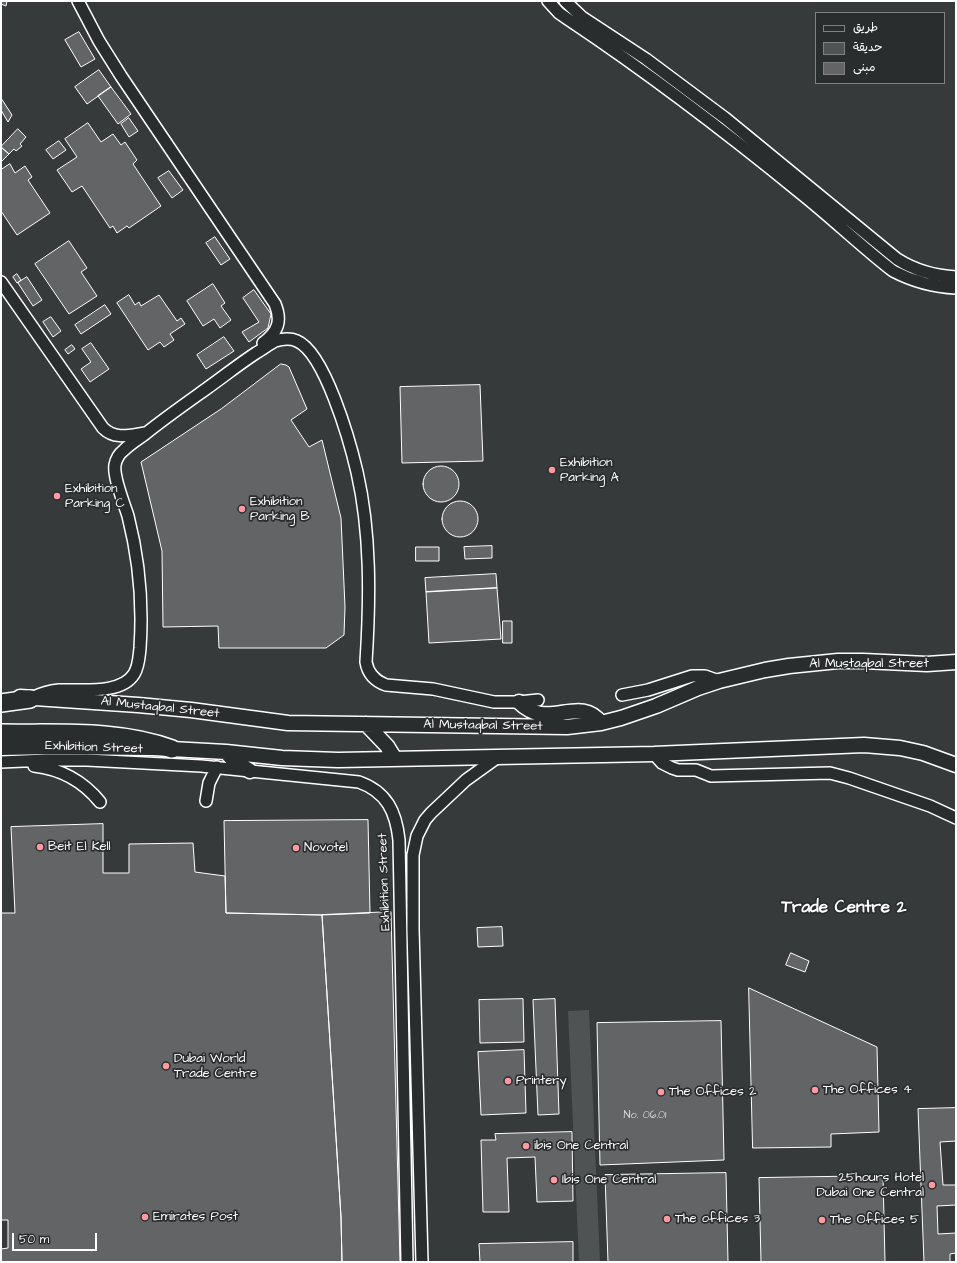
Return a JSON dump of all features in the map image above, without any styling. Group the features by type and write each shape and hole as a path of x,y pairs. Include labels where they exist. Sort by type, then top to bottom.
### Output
{"highway":[{"path":"1,703 30,699"},
{"path":"1,733 121,736 147,741 172,749"}],"main road":[{"name":"Al Mustaqbal Street","path":"1,695 30,699 138,705 191,710 288,723 553,727 581,726 601,723 638,713 698,688 719,681 765,670 814,663 863,661 927,664 956,662"},
{"path":"519,702 529,710 541,714 583,711 593,715 601,723"},
{"path":"366,724 387,746 395,759"},
{"path":"1,748 153,748 345,760 654,754 864,745 882,746 923,753 956,765"},
{"path":"226,752 234,761 250,771"}],"street":[{"path":"78,1 99,41 121,76 275,304 278,323 273,335 257,348 246,360"},
{"path":"548,1 559,13 649,75 708,119 814,204 893,271 905,278 931,286 956,288"},
{"path":"565,1 582,17 646,59 726,118 897,259 928,273 939,276 956,277"},
{"path":"1,282 103,428 110,434 118,436 146,433"},
{"path":"30,699 43,693 57,690 108,689 128,681 132,678 137,668 140,638 139,576 132,531 116,477 115,464 121,452 157,424 246,360 278,340 291,340 298,342 308,349 312,355 332,394 353,455 362,500 368,546 366,662 372,676 381,683 433,689 494,702 538,700"},
{"path":"622,695 648,690 692,676 705,676 719,681"},
{"path":"654,754 662,763 672,768 696,770 711,776 819,772 840,775 930,806 956,818"},
{"name":"Exhibition Street","path":"422,1262 413,929 413,855 417,836 431,813 466,780 504,757"},
{"name":"Exhibition Street","path":"3,762 87,760 217,768 359,782 374,788 380,793 390,806 396,821 399,840 406,1262"},
{"path":"3,762 42,766 60,771 69,775 85,786 100,802"},
{"path":"206,800 209,783 217,768"}],"green space":[{"path":"589,1010 600,1262 579,1262 568,1011"}],"building":[{"path":"1,1 7,1 6,6 1,4"},
{"path":"79,32 95,59 81,67 65,40"},
{"path":"99,70 111,87 87,104 75,87"},
{"path":"111,87 131,114 118,124 98,96"},
{"path":"1,98 12,115 8,122 1,110"},
{"path":"129,118 138,131 129,137 121,124"},
{"path":"88,123 101,142 113,134 121,145 125,142 137,160 133,164 161,206 129,228 127,226 117,233 113,226 110,228 82,186 72,192 57,170 77,157 65,139"},
{"path":"18,129 26,137 20,144 22,146 16,151 14,149 9,154 1,147"},
{"path":"59,141 66,150 53,159 46,150"},
{"path":"1,147 9,154 1,162"},
{"path":"10,164 15,173 25,166 32,177 28,180 50,213 17,235 1,211 1,170"},
{"path":"169,171 183,190 172,198 158,178"},
{"path":"215,237 230,259 221,265 206,243"},
{"path":"69,241 87,268 81,272 97,296 69,314 35,264"},
{"path":"17,274 21,280 17,283 13,277"},
{"path":"27,277 42,300 33,306 18,283"},
{"path":"213,284 225,303 221,306 231,320 220,328 214,319 203,326 187,301"},
{"path":"254,290 271,314 268,328 249,342 242,332 259,322 243,298"},
{"path":"129,295 135,305 139,302 141,306 159,295 177,321 181,318 185,324 170,334 174,340 164,347 160,342 148,350 117,303"},
{"path":"105,305 111,314 81,334 75,325"},
{"path":"51,317 61,331 53,337 43,322"},
{"path":"224,337 234,351 206,369 197,355"},
{"path":"91,343 109,369 90,382 81,369 91,362 82,349"},
{"path":"72,345 75,349 68,354 65,350"},
{"name":"Exhibition Parking B","path":"281,364 289,367 307,409 291,420 309,447 322,440 341,518 345,607 344,635 326,648 219,648 218,626 163,627 162,551 141,462 221,409"},
{"path":"480,385 483,461 402,463 400,387"},
{"path":"441,466 454,471 459,484 454,497 441,502 428,497 423,484 428,471"},
{"path":"464,501 473,506 477,512 477,526 473,532 464,537 456,537 447,532 443,526 442,515 447,506 453,502"},
{"path":"492,546 492,558 465,559 464,547"},
{"path":"416,547 439,547 439,561 416,561"},
{"path":"496,574 497,588 426,592 425,578"},
{"path":"497,588 501,639 429,643 426,592"},
{"path":"503,621 512,621 512,643 503,643"},
{"name":"Novotel","path":"368,820 370,913 322,915 226,913 224,821"},
{"name":"Dubai World Trade Centre","path":"103,824 103,873 129,873 129,844 193,843 195,872 225,876 226,913 322,915 341,1217 342,1262 1,1262 1,1249 8,1248 8,1220 1,1220 1,913 15,913 11,827"},
{"path":"391,912 400,1262 342,1262 341,1217 322,915"},
{"path":"502,927 503,946 478,947 477,928"},
{"path":"791,953 809,961 805,972 786,965"},
{"name":"The Offices 4","path":"749,988 877,1047 879,1132 831,1134 831,1147 753,1148"},
{"path":"523,999 524,1042 480,1043 479,1000"},
{"path":"555,999 559,1114 538,1115 533,1000"},
{"name":"The Offices 2","path":"721,1021 724,1160 600,1165 597,1023"},
{"path":"524,1050 526,1113 481,1115 478,1052"},
{"name":"25hours Hotel Dubai One Central","path":"956,1108 956,1141 940,1142 943,1185 956,1185 956,1205 937,1206 938,1234 956,1233 956,1253 950,1254 950,1262 924,1262 918,1109"},
{"name":"Ibis One Central","path":"572,1132 573,1201 537,1202 535,1157 507,1158 509,1212 483,1212 481,1140 496,1140 495,1134"},
{"name":"The offices 3","path":"726,1173 728,1262 608,1262 605,1175"},
{"name":"The Offices 5","path":"883,1176 885,1262 761,1262 759,1178"},
{"path":"573,1242 573,1262 480,1262 479,1244"}],"place":[{"name":"Exhibition Parking A","path":"552,470"},
{"name":"Exhibition Parking C","path":"57,496"},
{"name":"Exhibition Parking B","path":"242,509"},
{"name":"Beit El Kell","path":"40,847"},
{"name":"Novotel","path":"296,848"},
{"name":"Dubai World Trade Centre","path":"166,1066"},
{"name":"Printery","path":"508,1081"},
{"name":"The Offices 4","path":"815,1090"},
{"name":"The Offices 2","path":"661,1092"},
{"name":"ibis One Central","path":"526,1146"},
{"name":"Ibis One Central","path":"554,1180"},
{"name":"25hours Hotel Dubai One Central","path":"932,1185"},
{"name":"Emirates Post","path":"145,1217"},
{"name":"The offices 3","path":"667,1219"},
{"name":"The Offices 5","path":"822,1220"}],"district":[{"name":"Trade Centre 2","path":"844,908"}]}
